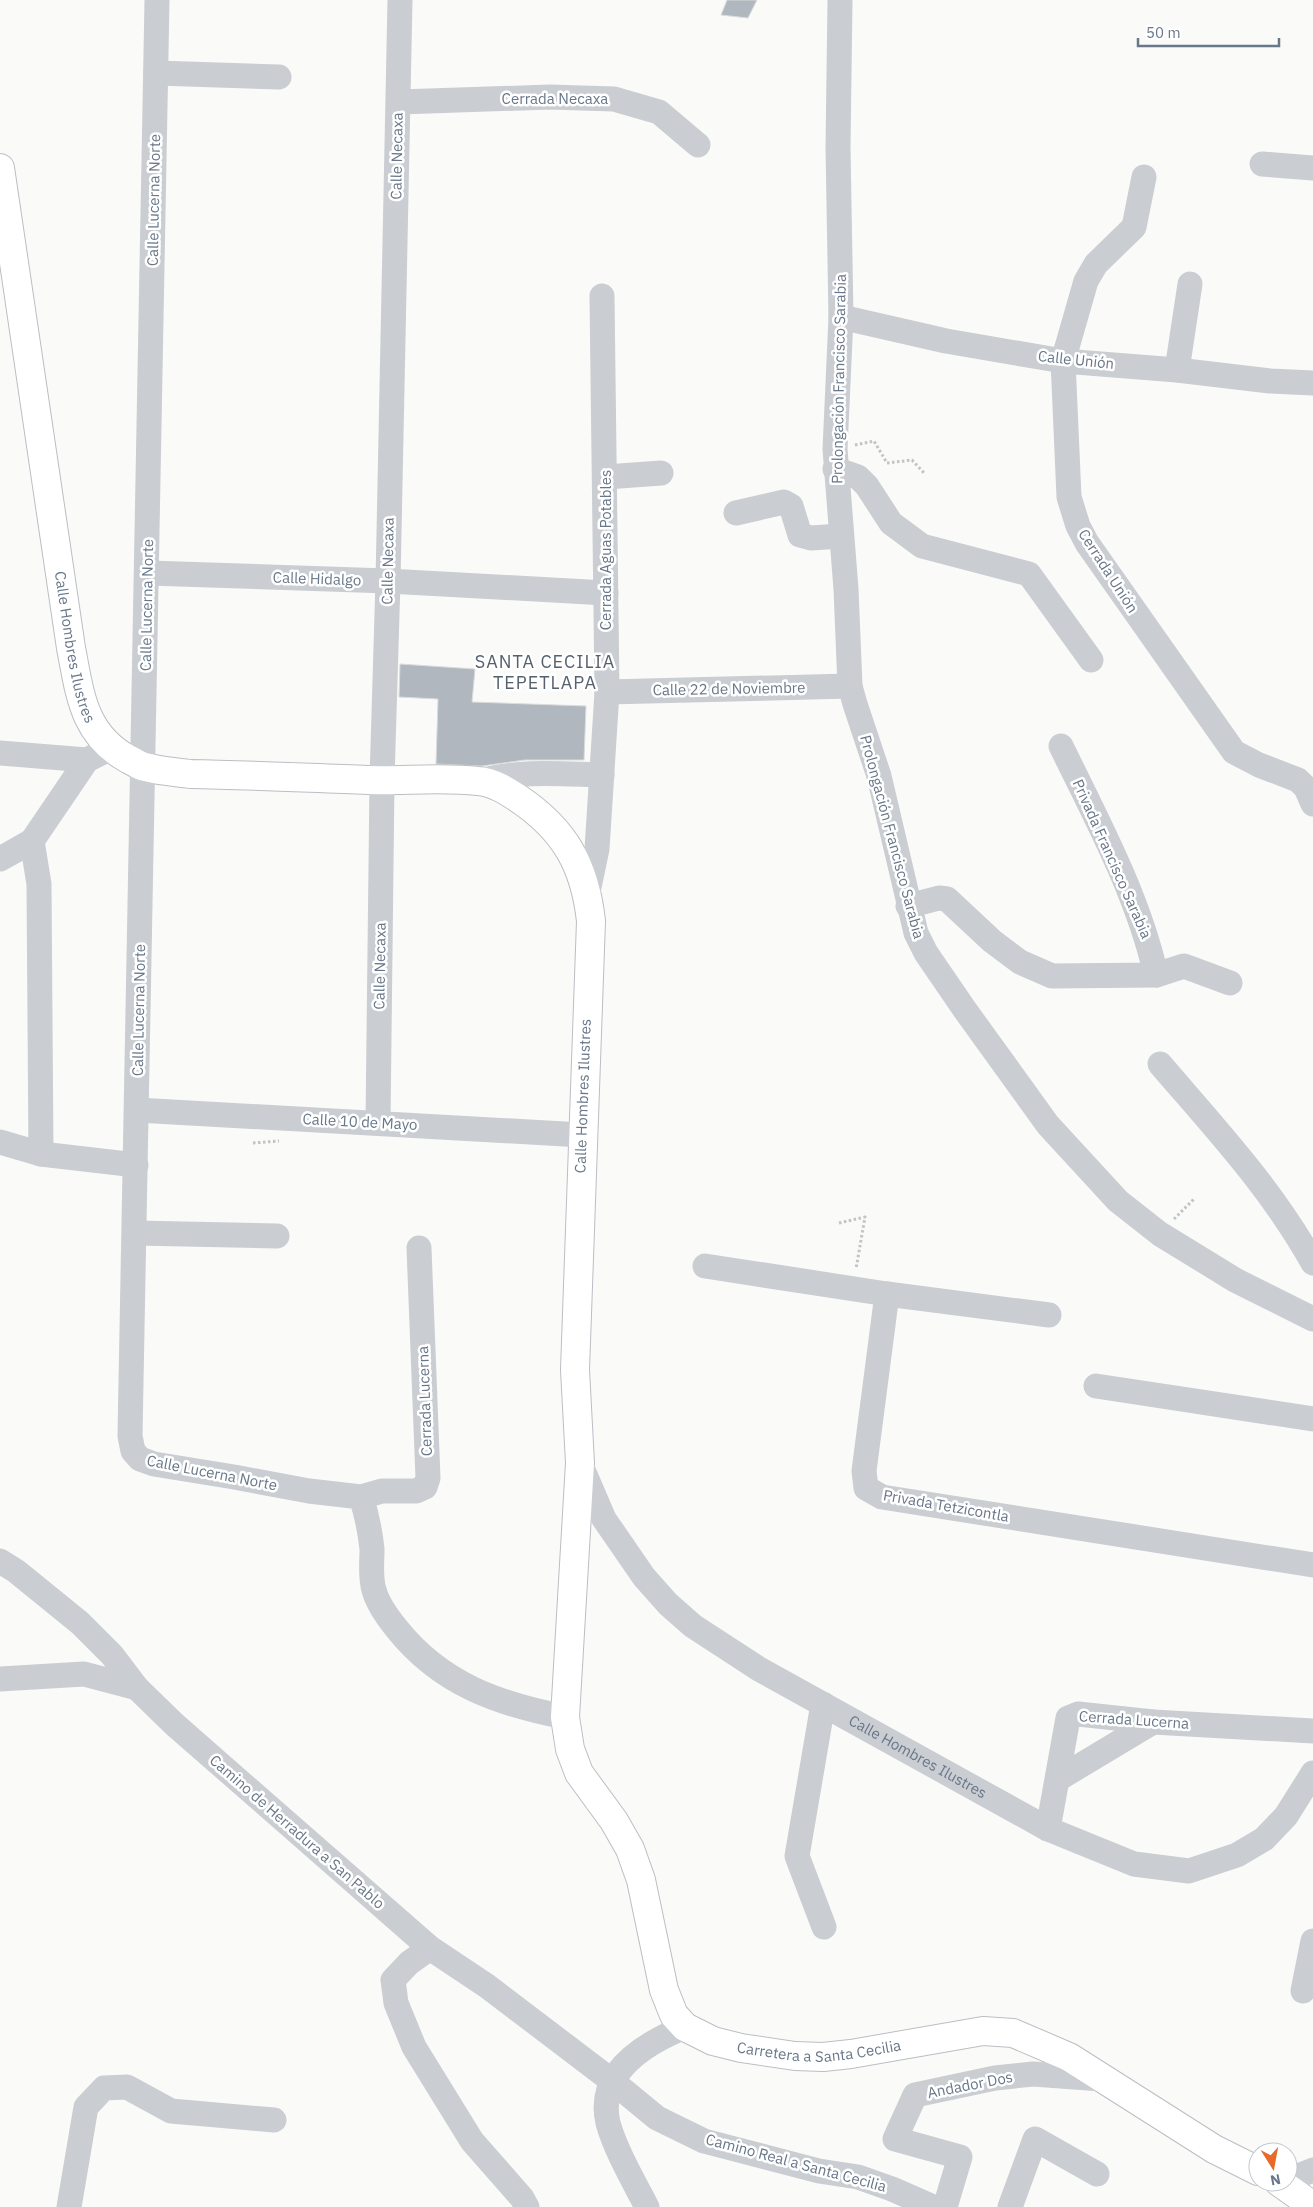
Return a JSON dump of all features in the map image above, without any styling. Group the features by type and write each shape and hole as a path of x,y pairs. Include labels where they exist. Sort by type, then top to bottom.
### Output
{"main road":[{"name":"Calle Hombres Ilustres","path":"0,168 71,648 82,704 92,726 99,754 143,767 190,774 480,781 502,788 550,823 569,846 588,892 591,921 575,1370 580,1463 565,1717"},
{"name":"Carretera a Santa Cecilia","path":"565,1717 570,1749 580,1773 614,1821 630,1848 641,1880 664,1990 674,2015 685,2027 714,2041 741,2048 795,2056 823,2057 859,2053 983,2031 1013,2033 1069,2057 1214,2149 1248,2165"},
{"name":"Carretera a Santa Cecilia","path":"1294,2192 1313,2206"}],"street":[{"name":"Calle Lucerna Norte","path":"157,0 148,573 130,1436 133,1451 140,1459 154,1464 309,1491 361,1497"},
{"name":"Calle Necaxa","path":"378,1122 382,780 400,0"},
{"name":"Prolongación Francisco Sarabia","path":"840,0 838,148 841,318 835,459 846,589 850,686 879,776 916,934 926,953 1048,1125 1118,1201 1160,1234 1235,1280 1313,1319"},
{"path":"156,73 279,77"},
{"name":"Cerrada Necaxa","path":"398,102 550,98 614,99 659,112 698,144"},
{"path":"1262,164 1313,168"},
{"name":"Cerrada Unión","path":"1144,177 1134,227 1096,264 1086,281 1063,361 1069,497 1078,526 1087,543 1234,752 1259,765 1298,780 1306,788 1313,804"},
{"path":"1177,370 1190,284"},
{"name":"Cerrada Aguas Potables","path":"588,892 597,849 607,692 606,478 602,296"},
{"name":"Calle Unión","path":"841,318 946,341 1063,361 1177,370 1270,381 1313,383"},
{"path":"835,459 867,486 891,523 922,546 1029,574 1090,660"},
{"path":"606,478 661,473"},
{"path":"736,513 784,502 791,506 800,535 811,538 841,536"},
{"name":"Calle Hidalgo","path":"148,573 388,581 606,593"},
{"name":"Calle 22 de Noviembre","path":"607,692 850,686"},
{"name":"Privada Francisco Sarabia","path":"1061,746 1106,839 1148,938 1156,975"},
{"path":"0,753 99,754"},
{"path":"0,858 32,840 99,754"},
{"name":"Calle Hombres Ilustres","path":"480,781 501,775 519,774 602,775"},
{"path":"32,840 39,884 41,1154"},
{"path":"908,906 939,898 947,899 992,941 1020,962 1052,976 1156,975 1184,966 1230,983"},
{"path":"1160,1064 1246,1165 1293,1226 1313,1263"},
{"name":"Calle 10 de Mayo","path":"137,1110 378,1122 582,1135"},
{"path":"0,1142 41,1154 136,1165"},
{"path":"135,1232 277,1236"},
{"name":"Cerrada Lucerna","path":"361,1497 382,1491 416,1490 425,1487 428,1478 419,1248"},
{"path":"705,1266 887,1294 1049,1315"},
{"name":"Privada Tetzicontla","path":"887,1294 864,1472 866,1488 882,1497 1313,1565"},
{"path":"1096,1386 1313,1418"},
{"name":"Calle Hombres Ilustres","path":"580,1463 604,1519 644,1577 668,1604 693,1626 724,1648 1048,1829 1134,1864 1189,1871 1237,1855 1264,1839 1286,1816 1311,1784"},
{"path":"361,1497 369,1520 374,1592 384,1612 403,1636 440,1670 465,1687 496,1700 534,1711 565,1717"},
{"name":"Camino de Herradura a San Pablo","path":"0,1561 16,1571 80,1623 112,1655 137,1688 174,1724 430,1948 487,1986 612,2081"},
{"path":"0,1679 84,1674 137,1688"},
{"path":"823,1704 797,1856 824,1927"},
{"name":"Cerrada Lucerna","path":"1048,1829 1058,1779 1064,1729 1068,1718 1078,1714 1153,1722 1313,1732"},
{"path":"1058,1779 1153,1722"},
{"path":"1303,1991 1313,1940"},
{"path":"430,1948 409,1963 393,1980 396,2003 414,2047 472,2142 522,2198 527,2207"},
{"path":"647,2207 608,2122 606,2098 612,2081 636,2052 659,2038 685,2027"},
{"name":"Andador Dos","path":"945,2207 960,2157 896,2139 916,2095 995,2078 1033,2074 1102,2079"},
{"name":"Camino Real a Santa Cecilia","path":"612,2081 657,2118 704,2141 819,2171 858,2177 892,2188 933,2207"},
{"path":"69,2207 86,2108 104,2088 127,2087 170,2111 274,2120"},
{"path":"1010,2207 1035,2139 1096,2174"},
{"path":"1298,2174 1313,2170"}],"path":[{"path":"835,459 874,441 887,463 912,460 925,474"},
{"path":"1160,1234 1195,1198"},
{"path":"839,1223 865,1217 853,1289"}],"building":[{"path":"727,0 757,0 748,18 721,15"},
{"path":"400,664 475,669 472,702 586,706 584,760 525,760 482,766 436,764 438,699 399,697"}],"district":[{"name":"SANTA CECILIA TEPETLAPA","path":"545,672"}]}
